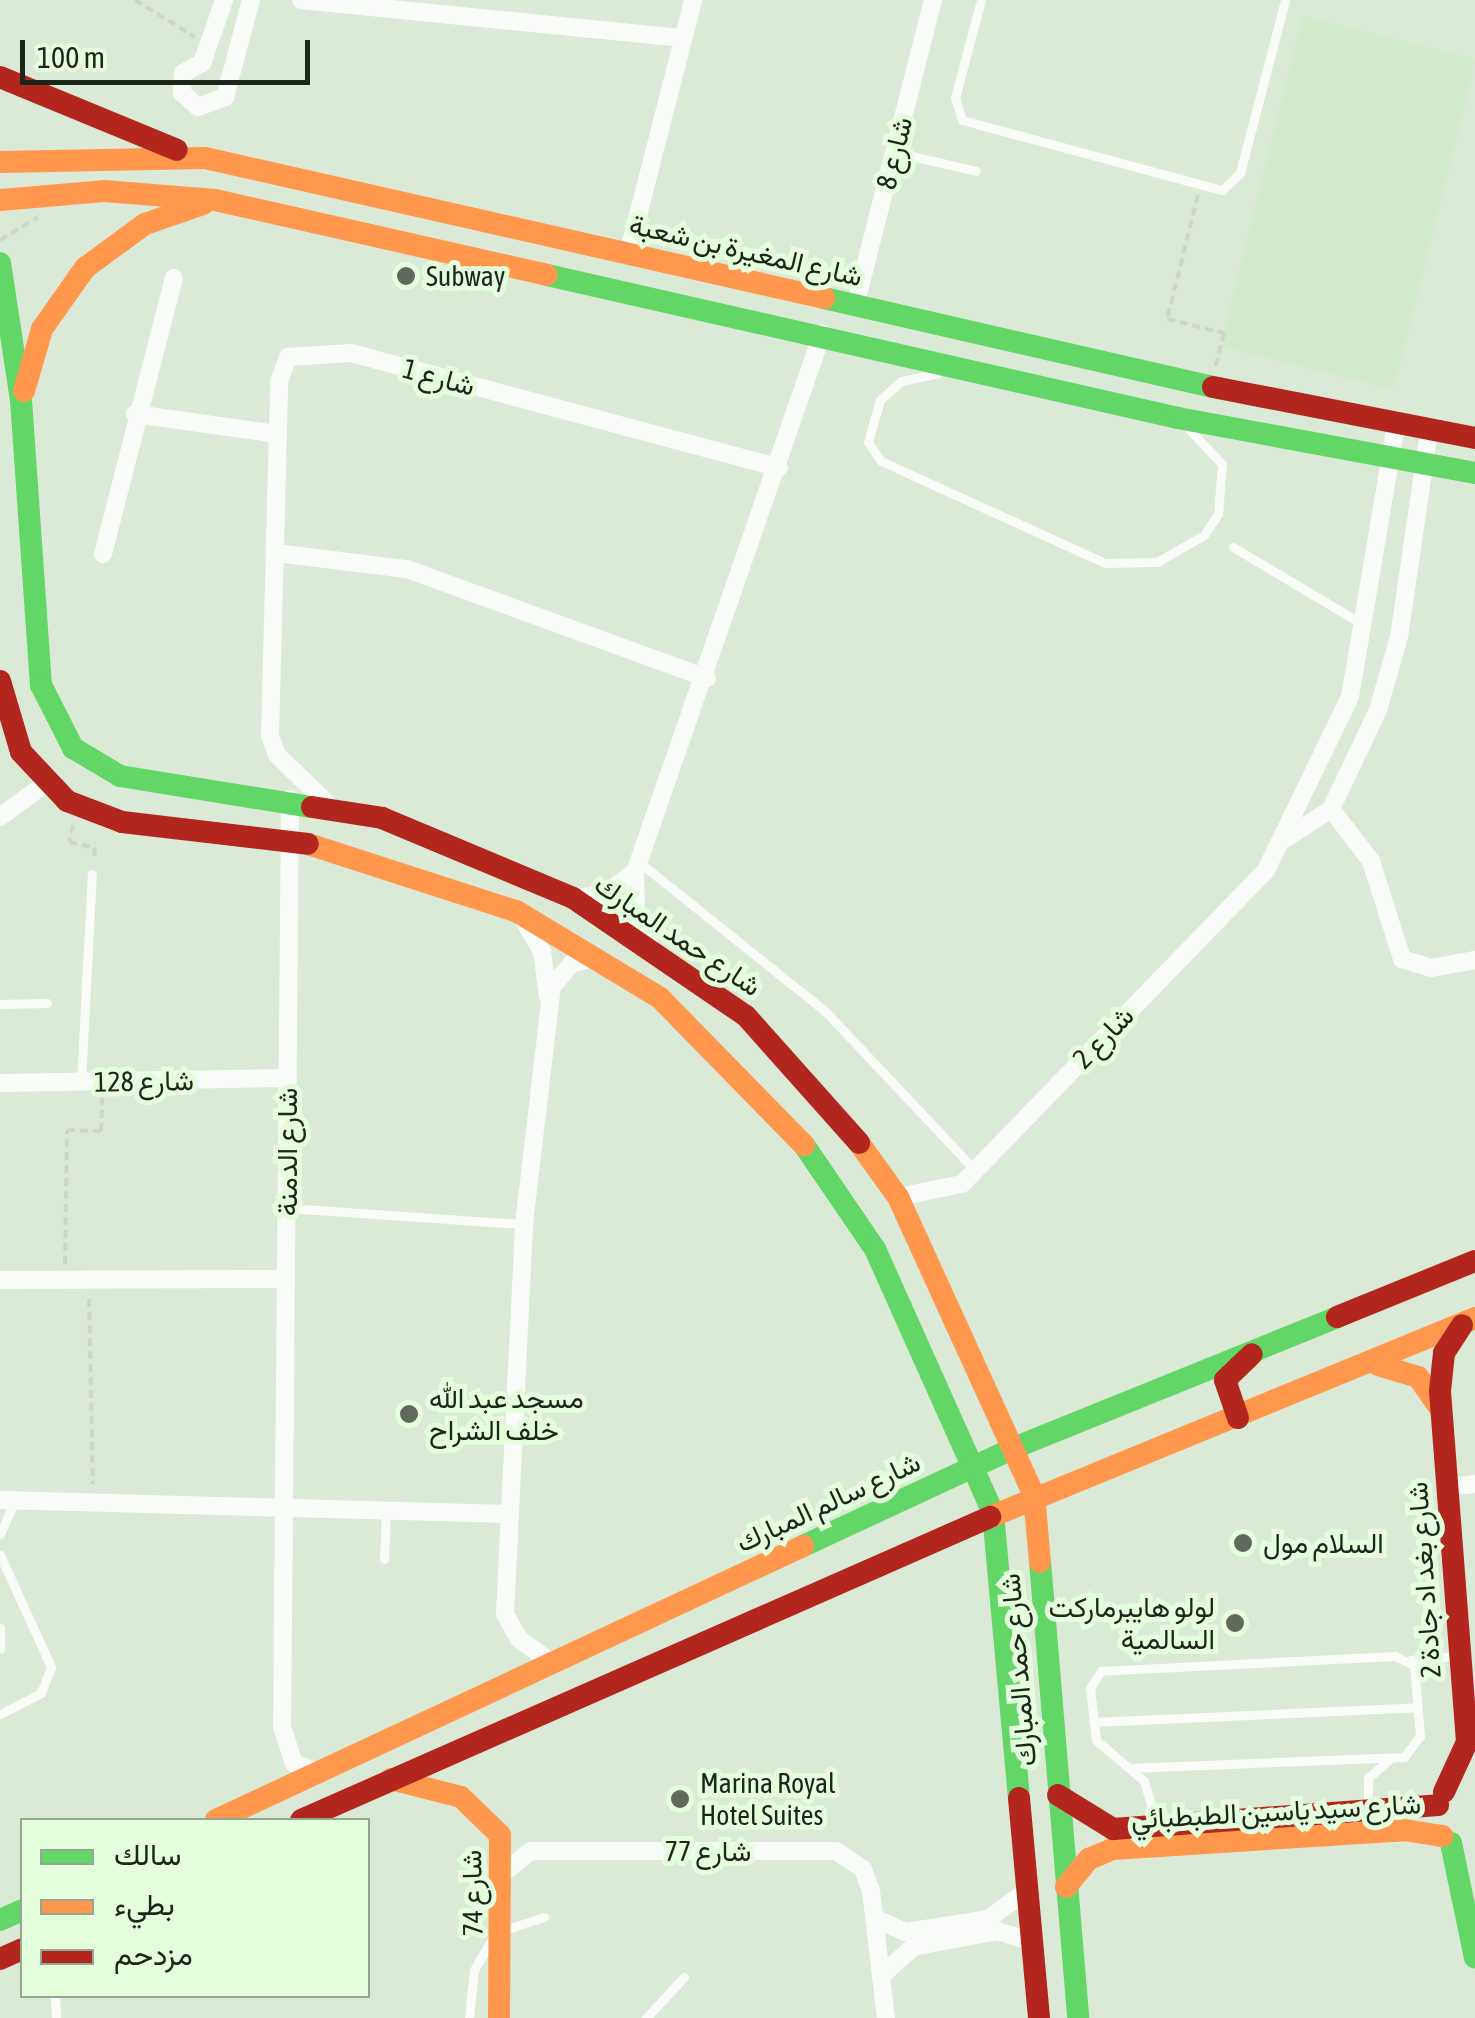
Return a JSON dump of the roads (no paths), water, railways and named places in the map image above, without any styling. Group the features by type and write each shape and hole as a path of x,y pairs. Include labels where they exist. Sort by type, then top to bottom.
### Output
{"main road":[{"path":"0,78 120,133 206,158"},
{"name":"شارع المغيرة بن شعبة","path":"0,162 206,158 1211,387 1428,432 1475,438"},
{"path":"0,200 104,191 215,200 991,371 1178,418 1475,473"},
{"path":"20,400 42,329 85,268 145,224 215,200"},
{"name":"شارع حمد المبارك","path":"0,262 20,400 39,670 62,734 120,776 328,804 427,833 573,898 649,945 791,1060 898,1197 1016,1447 1034,1495 1078,2018"},
{"name":"شارع حمد المبارك","path":"0,682 2,727 44,784 78,807 122,822 290,842 399,863 516,910 600,956 739,1070 839,1191 910,1319 993,1513 1038,2018"},
{"name":"شارع سالم المبارك","path":"220,1818 1016,1447 1272,1338 1475,1261"},
{"path":"309,1818 337,1811 391,1779 822,1584 1034,1495 1378,1365 1470,1320"},
{"name":"شارع بغد اد جادة 2","path":"1441,1799 1471,1753 1441,1413 1444,1353 1470,1320"},
{"path":"1238,1418 1225,1380 1272,1338"},
{"path":"1378,1365 1418,1377 1441,1413"},
{"path":"814,1542 830,1565 822,1584"},
{"name":"شارع 74","path":"391,1779 478,1808 500,1835 506,1872 499,2018"},
{"name":"شارع سيد ياسين الطبطبائي","path":"1066,1887 1096,1855 1158,1836 1372,1814 1441,1799 1475,1781"},
{"name":"شارع سيد ياسين الطبطبائي","path":"1058,1794 1099,1826 1158,1836 1404,1830 1475,1849"},
{"path":"1441,1799 1475,1958"}],"street":[{"path":"224,0 208,46 180,84 198,107 225,97 251,0"},
{"path":"301,0 683,38"},
{"path":"628,254 693,0"},
{"name":"شارع 8","path":"855,306 933,0"},
{"path":"103,554 135,414 174,278"},
{"path":"649,945 633,902 637,866 706,678 822,334"},
{"name":"شارع 1","path":"328,804 272,745 278,434 288,357 351,354 778,468"},
{"path":"135,414 278,434"},
{"name":"شارع 2","path":"898,1197 951,1190 974,1169 1237,903 1284,840 1350,697 1367,627 1388,458 1396,425"},
{"path":"1428,432 1390,674 1331,809 1372,861 1394,947 1408,964 1475,960"},
{"path":"276,553 407,569 706,678"},
{"path":"0,818 44,784"},
{"name":"شارع الدمنة","path":"290,799 282,1738 294,1763 320,1773"},
{"name":"شارع 2","path":"1284,840 1331,809"},
{"path":"573,898 612,891 637,866"},
{"path":"516,910 542,952 548,1002 524,1224 505,1614 519,1639 552,1663"},
{"path":"548,1002 571,964 600,956"},
{"name":"شارع 128","path":"0,1083 288,1078"},
{"path":"0,1280 286,1279"},
{"path":"1447,1486 1475,1484"},
{"path":"8,1500 510,1514"},
{"name":"شارع 77","path":"506,1872 532,1850 836,1851 863,1869 874,1918 886,2018"},
{"path":"874,1918 906,1932 970,1922 1008,1911 1029,1888"},
{"path":"881,1976 913,1948 997,1931 1033,1942"}],"lane":[{"path":"981,0 955,98 962,120 1222,190 1238,179 1284,0"},
{"path":"894,152 976,171"},
{"path":"991,371 901,381 880,400 868,442 914,480 1105,563 1157,562 1204,534 1218,514 1222,464 1178,418"},
{"path":"1233,547 1367,627"},
{"path":"637,866 825,1011 974,1169"},
{"path":"80,1082 92,874"},
{"path":"0,1004 47,1003"},
{"path":"287,1208 524,1224"},
{"path":"0,1534 8,1500"},
{"path":"384,1559 386,1508"},
{"path":"0,1554 51,1667 41,1692 0,1714"},
{"path":"0,1628 0,1650"},
{"path":"1158,1836 1149,1788 1130,1768 1100,1748 1093,1722 1091,1682 1106,1670 1460,1656"},
{"path":"1372,1814 1368,1778 1419,1743 1410,1660"},
{"path":"1093,1722 1418,1707"},
{"path":"1130,1768 1396,1757"},
{"path":"470,2018 478,1959 504,1930 544,1917"},
{"path":"646,2018 684,1978"}],"place":[{"name":"Subway","path":"406,276"},
{"name":"مسجد عبد الله خلف الشراح","path":"409,1414"},
{"name":"السلام مول","path":"1243,1543"},
{"name":"لولو هايبرماركت السالمية","path":"1235,1623"},
{"name":"Marina Royal Hotel Suites","path":"680,1799"}]}
